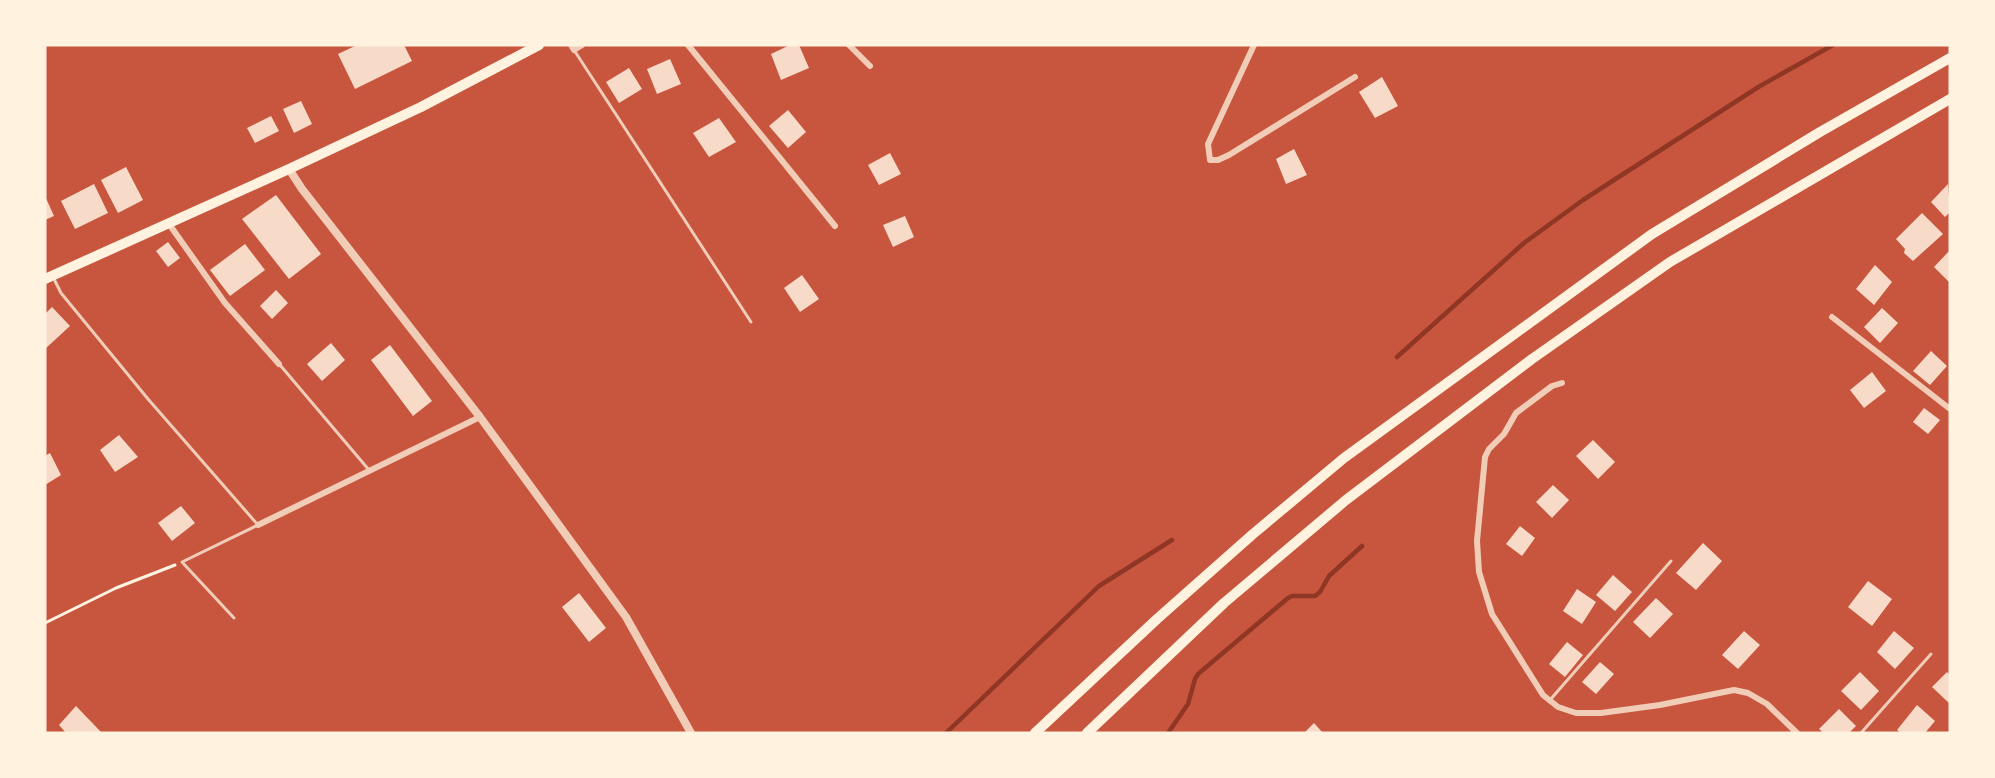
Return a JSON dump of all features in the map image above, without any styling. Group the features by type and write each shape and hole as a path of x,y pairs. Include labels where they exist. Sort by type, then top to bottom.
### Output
{"main road":[{"path":"48,277 169,224 430,103 539,45"},
{"path":"1035,733 1244,542 1344,458 1512,334 1652,234 1820,132 1950,58"},
{"path":"1087,733 1224,603 1328,514 1532,359 1670,262 1950,99"},
{"path":"1027,733 1050,717"}],"street":[{"path":"573,48 582,45"},
{"path":"688,45 835,226"},
{"path":"849,45 870,66"},
{"path":"1254,45 1208,144 1210,160 1218,160 1229,155 1354,77"},
{"path":"289,169 302,189 480,417 626,617 691,733"},
{"path":"169,224 225,303 279,364"},
{"path":"1832,317 1950,409"},
{"path":"1562,383 1552,386 1523,407 1489,449 1484,465 1477,541 1479,572 1492,614 1544,695 1558,707 1576,713 1601,713 1660,705 1734,690 1748,693 1767,704 1797,733"},
{"path":"258,525 480,417"}],"lane":[{"path":"573,48 751,322"},
{"path":"48,277 141,391 258,525 182,562 234,618"},
{"path":"279,364 370,472"},
{"path":"1550,700 1671,561"},
{"path":"1862,733 1931,654"}],"path":[{"path":"45,623 116,588 182,562"}],"building":[{"path":"357,45 404,45 412,61 355,89 338,54"},
{"path":"790,45 799,45 809,68 781,80 771,54"},
{"path":"670,59 681,84 657,94 647,69"},
{"path":"629,68 642,89 619,103 606,82"},
{"path":"1382,77 1398,106 1375,118 1359,92"},
{"path":"301,101 312,124 294,133 283,109"},
{"path":"788,110 806,132 788,148 769,126"},
{"path":"271,116 279,131 255,143 247,128"},
{"path":"719,118 736,142 709,157 693,133"},
{"path":"1294,149 1307,175 1286,184 1276,159"},
{"path":"890,153 901,174 879,185 868,165"},
{"path":"126,167 143,200 118,213 101,180"},
{"path":"94,184 108,213 75,229 61,201"},
{"path":"1948,184 1950,212 1945,217 1931,202"},
{"path":"276,195 321,254 289,279 242,219"},
{"path":"45,196 54,216 45,220"},
{"path":"1922,213 1943,234 1913,261 1904,253 1905,249 1896,239"},
{"path":"905,216 914,237 893,247 883,225"},
{"path":"168,242 180,258 168,267 156,251"},
{"path":"245,244 265,270 230,296 210,270"},
{"path":"1950,250 1950,283 1934,267"},
{"path":"1875,265 1892,282 1874,305 1856,289"},
{"path":"802,275 819,299 800,312 784,288"},
{"path":"276,290 288,303 272,319 260,306"},
{"path":"52,307 70,326 45,349 45,314"},
{"path":"1882,308 1898,323 1880,343 1864,327"},
{"path":"331,343 345,360 322,381 307,364"},
{"path":"390,345 432,401 413,416 371,360"},
{"path":"1931,351 1947,366 1930,385 1913,371"},
{"path":"1872,372 1886,391 1864,408 1850,390"},
{"path":"1924,408 1940,420 1928,434 1913,422"},
{"path":"119,435 138,457 115,472 100,450"},
{"path":"1593,440 1615,462 1598,479 1576,456"},
{"path":"50,453 61,475 45,485 45,456"},
{"path":"1553,485 1569,500 1552,518 1536,502"},
{"path":"181,506 195,523 172,541 158,523"},
{"path":"1520,526 1535,538 1522,556 1506,544"},
{"path":"1703,543 1722,561 1696,590 1676,573"},
{"path":"1613,575 1632,592 1615,611 1596,595"},
{"path":"1868,581 1892,599 1872,626 1848,607"},
{"path":"1577,589 1596,602 1582,624 1563,611"},
{"path":"579,593 606,628 589,642 562,607"},
{"path":"1656,598 1673,614 1650,638 1633,622"},
{"path":"1744,631 1760,645 1738,669 1722,655"},
{"path":"1894,631 1914,648 1895,669 1877,652"},
{"path":"1567,642 1583,655 1565,677 1549,664"},
{"path":"1600,662 1614,674 1596,694 1582,682"},
{"path":"1860,672 1879,691 1861,710 1841,691"},
{"path":"1947,672 1950,675 1950,704 1932,687"},
{"path":"1917,705 1935,721 1925,733 1901,733 1897,730"},
{"path":"76,706 100,733 66,733 59,725"},
{"path":"1839,709 1856,726 1849,733 1824,733 1819,729"},
{"path":"1314,723 1323,733 1304,733"}],"waterway":[{"path":"1397,357 1524,243 1583,200 1760,86 1833,45"},
{"path":"946,733 1099,586 1172,540"},
{"path":"1168,733 1188,704 1198,674 1288,598 1315,596 1320,592 1329,576 1362,546"}]}
